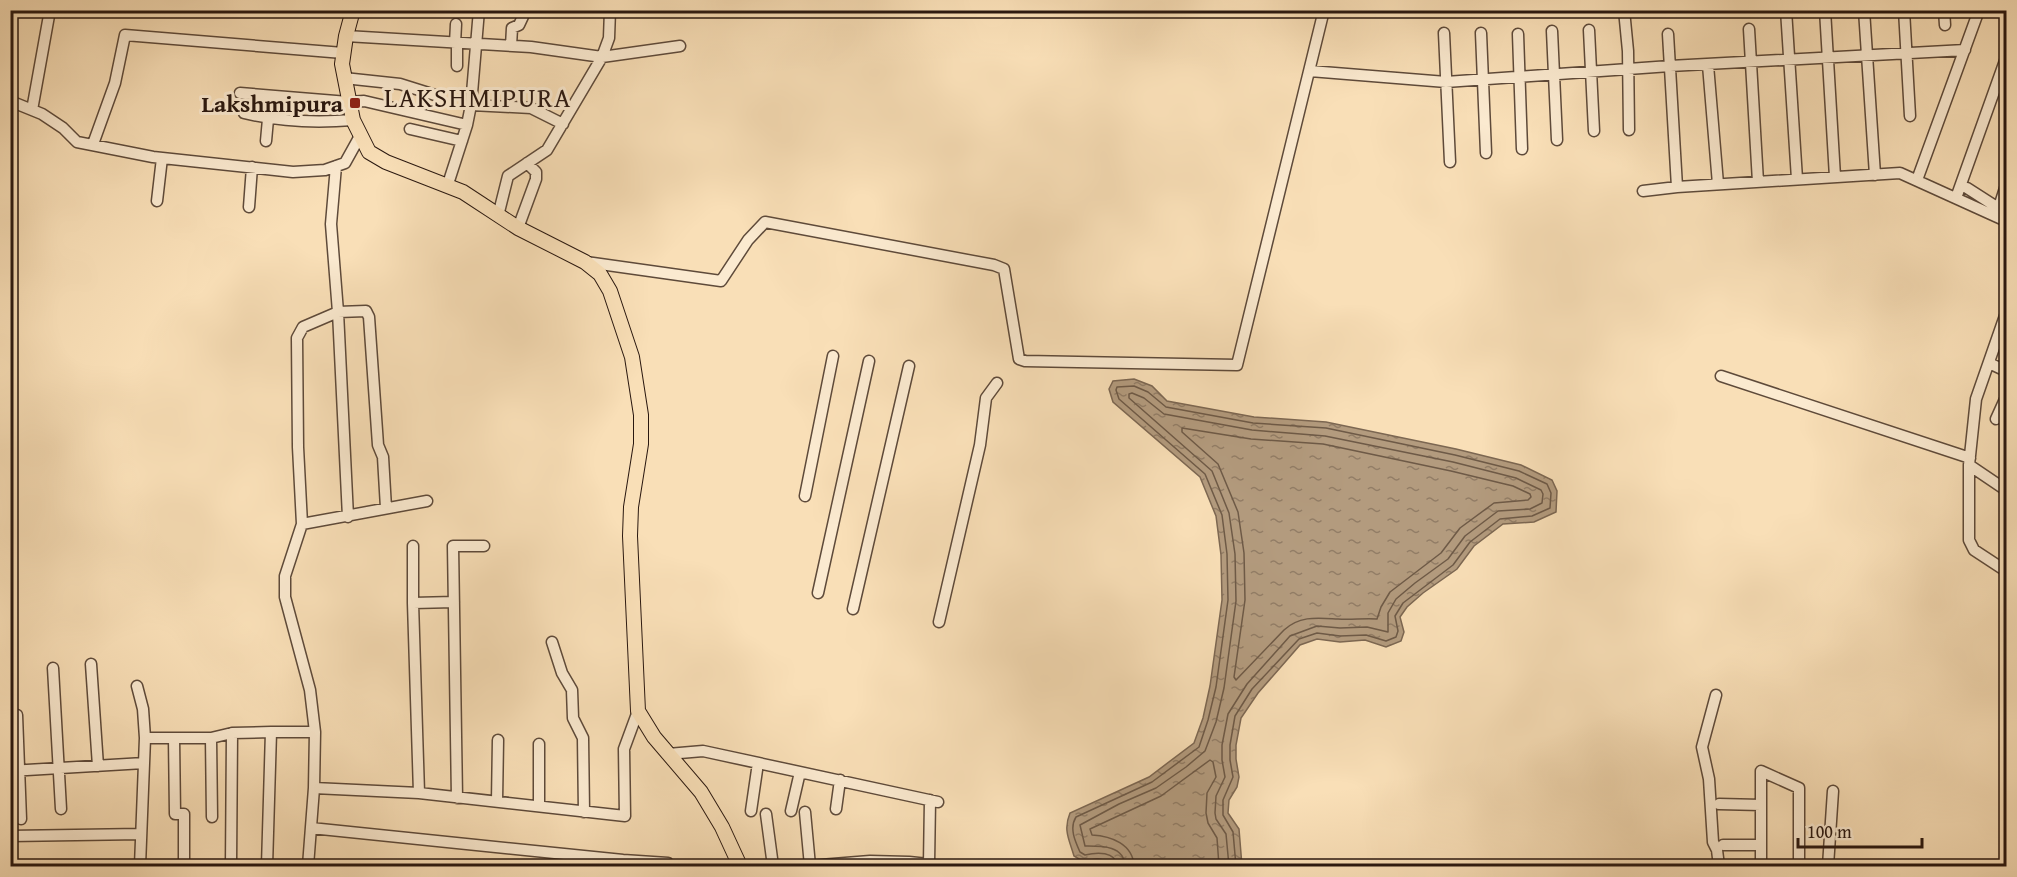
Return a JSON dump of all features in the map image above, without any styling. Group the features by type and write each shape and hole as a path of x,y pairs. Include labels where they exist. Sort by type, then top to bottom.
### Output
{"main road":[{"path":"353,10 342,64 353,120 369,152 386,162 448,184 518,228 585,262 600,274 610,291 632,357 640,404 641,444 631,507 630,536 638,711 654,737 701,792 722,827 740,867"}],"street":[{"path":"32,110 50,10"},
{"path":"448,184 471,105 479,10"},
{"path":"511,46 512,28 519,25 526,10"},
{"path":"498,216 508,176 547,150 602,57 609,38 610,10"},
{"path":"585,262 721,281 748,240 765,222 994,265 1004,269 1019,359 1025,361 1237,365 1324,10"},
{"path":"1624,10 1628,51 1629,130"},
{"path":"1786,10 1797,179"},
{"path":"1825,10 1835,177"},
{"path":"1864,10 1875,175"},
{"path":"1904,10 1910,116"},
{"path":"1944,10 1945,25"},
{"path":"1917,180 1979,10"},
{"path":"456,24 457,66"},
{"path":"1749,29 1758,182"},
{"path":"1589,30 1594,131"},
{"path":"1552,31 1557,140"},
{"path":"1444,33 1450,162"},
{"path":"1481,33 1486,153"},
{"path":"1518,34 1522,149"},
{"path":"1668,34 1677,187"},
{"path":"93,144 115,83 125,35 343,53"},
{"path":"346,36 531,47 602,57 680,46"},
{"path":"1310,71 1446,82 1670,66 1965,50"},
{"path":"1956,198 2007,58"},
{"path":"1708,65 1718,184"},
{"path":"344,78 400,84 435,95"},
{"path":"240,93 348,102 364,100 467,125"},
{"path":"10,101 42,114 63,128 77,142 162,158 293,172 325,170 345,163 360,136"},
{"path":"471,105 531,108 563,124"},
{"path":"244,113 268,119 298,122 353,120"},
{"path":"266,141 268,119"},
{"path":"410,129 462,141"},
{"path":"157,201 162,158"},
{"path":"518,228 536,179 536,172 526,163"},
{"path":"336,166 331,224 338,312 348,517"},
{"path":"249,207 252,167"},
{"path":"1643,191 1900,173 2007,221"},
{"path":"1967,188 2002,210 2007,185"},
{"path":"308,867 314,788 315,732 310,690 285,597 285,576 302,524 298,447 297,338 303,327 338,312 361,310 366,311 369,316 378,445 383,457 386,508"},
{"path":"2007,313 1976,399 1970,461 1969,540 1974,550 2007,571"},
{"path":"805,496 833,356"},
{"path":"818,593 869,361"},
{"path":"1989,363 2007,371"},
{"path":"853,609 909,366"},
{"path":"1721,376 1970,461 2007,490"},
{"path":"939,622 980,445 986,398 997,383"},
{"path":"1996,419 2007,397"},
{"path":"302,524 427,501"},
{"path":"413,546 419,793"},
{"path":"458,798 453,546 484,546"},
{"path":"413,603 454,602"},
{"path":"552,642 562,674 572,690 573,718 583,738 584,812"},
{"path":"91,664 98,766"},
{"path":"53,668 61,809"},
{"path":"136,686 143,709 146,738 140,867"},
{"path":"1716,695 1702,747 1709,779 1713,842 1717,850 1719,867"},
{"path":"314,788 419,793 625,816 624,749 638,711"},
{"path":"17,715 15,770 21,819"},
{"path":"267,867 271,732"},
{"path":"146,738 211,738 232,734 315,732"},
{"path":"231,867 232,734"},
{"path":"174,738 175,814 184,814 184,867"},
{"path":"211,738 213,817"},
{"path":"497,801 498,741"},
{"path":"539,744 539,806"},
{"path":"668,754 703,751 934,801 929,864"},
{"path":"15,770 144,763"},
{"path":"751,811 758,763"},
{"path":"1761,867 1761,771 1799,788 1798,867"},
{"path":"791,811 800,772"},
{"path":"836,809 840,780"},
{"path":"1828,867 1833,791"},
{"path":"1719,804 1761,805"},
{"path":"806,812 809,866 870,861 946,867"},
{"path":"766,814 773,867"},
{"path":"311,828 668,863 670,867"},
{"path":"10,836 141,834"},
{"path":"1723,844 1761,844"}],"water":[{"path":"1134,379 1152,386 1167,401 1254,417 1326,422 1521,465 1552,480 1557,491 1556,512 1534,522 1503,524 1474,546 1457,569 1407,607 1400,617 1404,632 1401,641 1386,647 1365,640 1340,642 1317,639 1300,645 1258,693 1241,718 1236,745 1239,777 1237,787 1229,800 1228,813 1239,829 1242,866 1114,866 1100,859 1084,862 1074,856 1068,834 1067,825 1070,813 1149,777 1194,743 1203,718 1210,686 1222,600 1221,555 1216,516 1200,477 1113,402 1109,389 1113,381"}],"place":[{"name":"Lakshmipura","path":"355,103"}],"district":[{"name":"LAKSHMIPURA","path":"478,97"}]}
